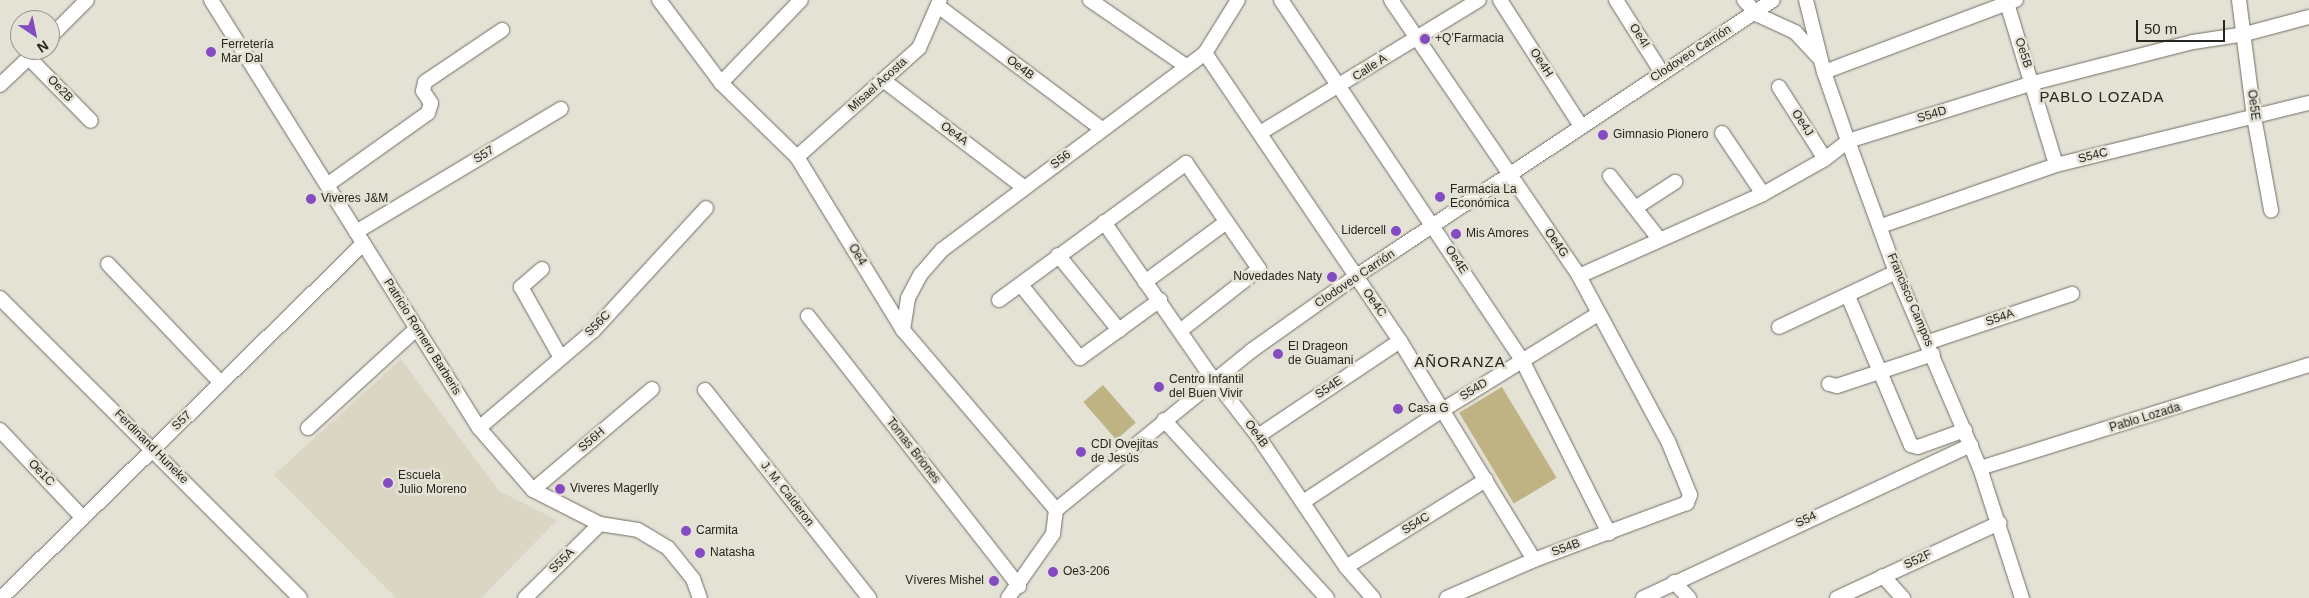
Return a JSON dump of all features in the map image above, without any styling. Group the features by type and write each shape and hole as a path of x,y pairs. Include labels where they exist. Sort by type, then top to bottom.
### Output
{"street":[{"path":"60,27 87,0"},
{"name":"Patricio Romero Barberis","path":"211,0 479,428 533,490 600,524 638,530 668,548 693,579 700,598"},
{"name":"Oe4","path":"659,0 720,83 797,156 903,330 1056,510"},
{"path":"720,83 801,0"},
{"path":"1090,0 1186,66"},
{"name":"S56","path":"903,330 908,298 921,274 942,250 1205,53 1238,0"},
{"name":"Oe4E","path":"1281,0 1338,89 1434,226 1522,360 1609,532"},
{"name":"Oe4G","path":"1391,0 1419,36 1509,174 1579,276 1668,441 1690,496 1687,502"},
{"name":"Calle A","path":"1260,133 1338,89 1419,36 1479,0"},
{"name":"Oe4H","path":"1500,0 1581,126"},
{"name":"Oe4I","path":"1616,0 1662,72"},
{"path":"1744,0 1754,11 1795,32 1823,67 2010,1"},
{"name":"Clodoveo Carrión","path":"1056,510 1216,379 1355,277 1773,0"},
{"name":"Francisco Campos","path":"1806,0 1823,67 1848,141 1882,226 1896,272 1971,444 1999,523 2022,598"},
{"name":"Oe5E","path":"2239,0 2245,34 2254,117 2271,210"},
{"name":"Oe5B","path":"2010,1 2056,165"},
{"name":"Misael Acosta","path":"797,156 919,48 939,3"},
{"name":"Oe4B","path":"939,3 1102,129"},
{"name":"S54D","path":"1579,276 1763,194 1825,159 1848,141 2033,83 2193,42 2245,34 2309,17"},
{"path":"327,185 428,113 431,103 423,91 425,82 502,30"},
{"name":"Oe4C","path":"1205,53 1400,341 1444,409 1534,560"},
{"path":"0,85 27,60"},
{"name":"Oe2B","path":"38,60 91,121"},
{"name":"Oe4A","path":"883,80 1025,188"},
{"name":"Oe4J","path":"1779,88 1825,159"},
{"name":"S54C","path":"1882,226 2056,165 2309,103"},
{"name":"S57","path":"0,598 221,383 360,238 561,109"},
{"path":"1722,133 1763,194"},
{"path":"999,300 1186,163 1259,272 1180,331"},
{"path":"1610,176 1660,240"},
{"path":"1635,208 1675,182"},
{"name":"S56C","path":"479,428 593,331 706,208"},
{"name":"Oe4B","path":"1104,222 1180,331 1258,436 1346,567 1373,598"},
{"path":"1145,282 1226,223"},
{"path":"1058,255 1119,330"},
{"path":"108,264 221,383"},
{"path":"542,268 521,287 561,358"},
{"path":"1779,327 1896,272"},
{"path":"1021,285 1080,358 1160,300"},
{"name":"S54A","path":"1830,384 1838,386 1930,348 2072,294"},
{"path":"1848,296 1911,445 1918,447 1965,430"},
{"name":"Ferdinand Huneke","path":"0,298 153,448 300,598"},
{"name":"S54D","path":"1303,502 1444,409 1598,314"},
{"name":"Tomas Briones","path":"808,316 1019,586"},
{"path":"308,428 417,328"},
{"name":"S54E","path":"1258,436 1400,341"},
{"name":"Pablo Lozada","path":"1980,468 2309,365"},
{"name":"S56H","path":"533,490 652,389"},
{"name":"J. M. Calderon","path":"705,390 869,598"},
{"path":"1164,420 1327,598"},
{"name":"Oe1C","path":"0,430 82,517"},
{"name":"S54","path":"1643,598 1971,444"},
{"name":"S54C","path":"1346,567 1486,480"},
{"name":"S54B","path":"1447,598 1534,560 1687,502"},
{"path":"1008,598 1019,586 1053,534 1056,510"},
{"name":"S52F","path":"1836,598 1999,523"},
{"name":"S55A","path":"525,598 600,524"},
{"path":"1883,576 1903,598"},
{"path":"1674,582 1689,598"}],"shaded area":[{"name":"Escuela Julio Moreno","path":"401,359 499,491 557,520 481,598 396,598 274,475"},
{"path":"1103,385 1136,423 1116,440 1083,402"},
{"path":"1502,387 1557,478 1514,504 1459,413"}],"place":[{"name":"+Q’Farmacia","path":"1425,39"},
{"name":"Ferretería Mar Dal","path":"211,52"},
{"name":"Gimnasio Pionero","path":"1603,135"},
{"name":"Farmacia La Económica","path":"1440,197"},
{"name":"Viveres J&M","path":"311,199"},
{"name":"Lidercell","path":"1396,231"},
{"name":"Mis Amores","path":"1456,234"},
{"name":"Novedades Naty","path":"1332,277"},
{"name":"El Drageon de Guamani","path":"1278,354"},
{"name":"Centro Infantil del Buen Vivir","path":"1159,387"},
{"name":"Casa G","path":"1398,409"},
{"name":"CDI Ovejitas de Jesús","path":"1081,452"},
{"name":"Escuela Julio Moreno","path":"388,483"},
{"name":"Viveres Magerlly","path":"560,489"},
{"name":"Carmita","path":"686,531"},
{"name":"Natasha","path":"700,553"},
{"name":"Oe3-206","path":"1053,572"},
{"name":"Víveres Mishel","path":"994,581"}],"district":[{"name":"PABLO LOZADA","path":"2102,97"},
{"name":"AÑORANZA","path":"1460,362"}]}
